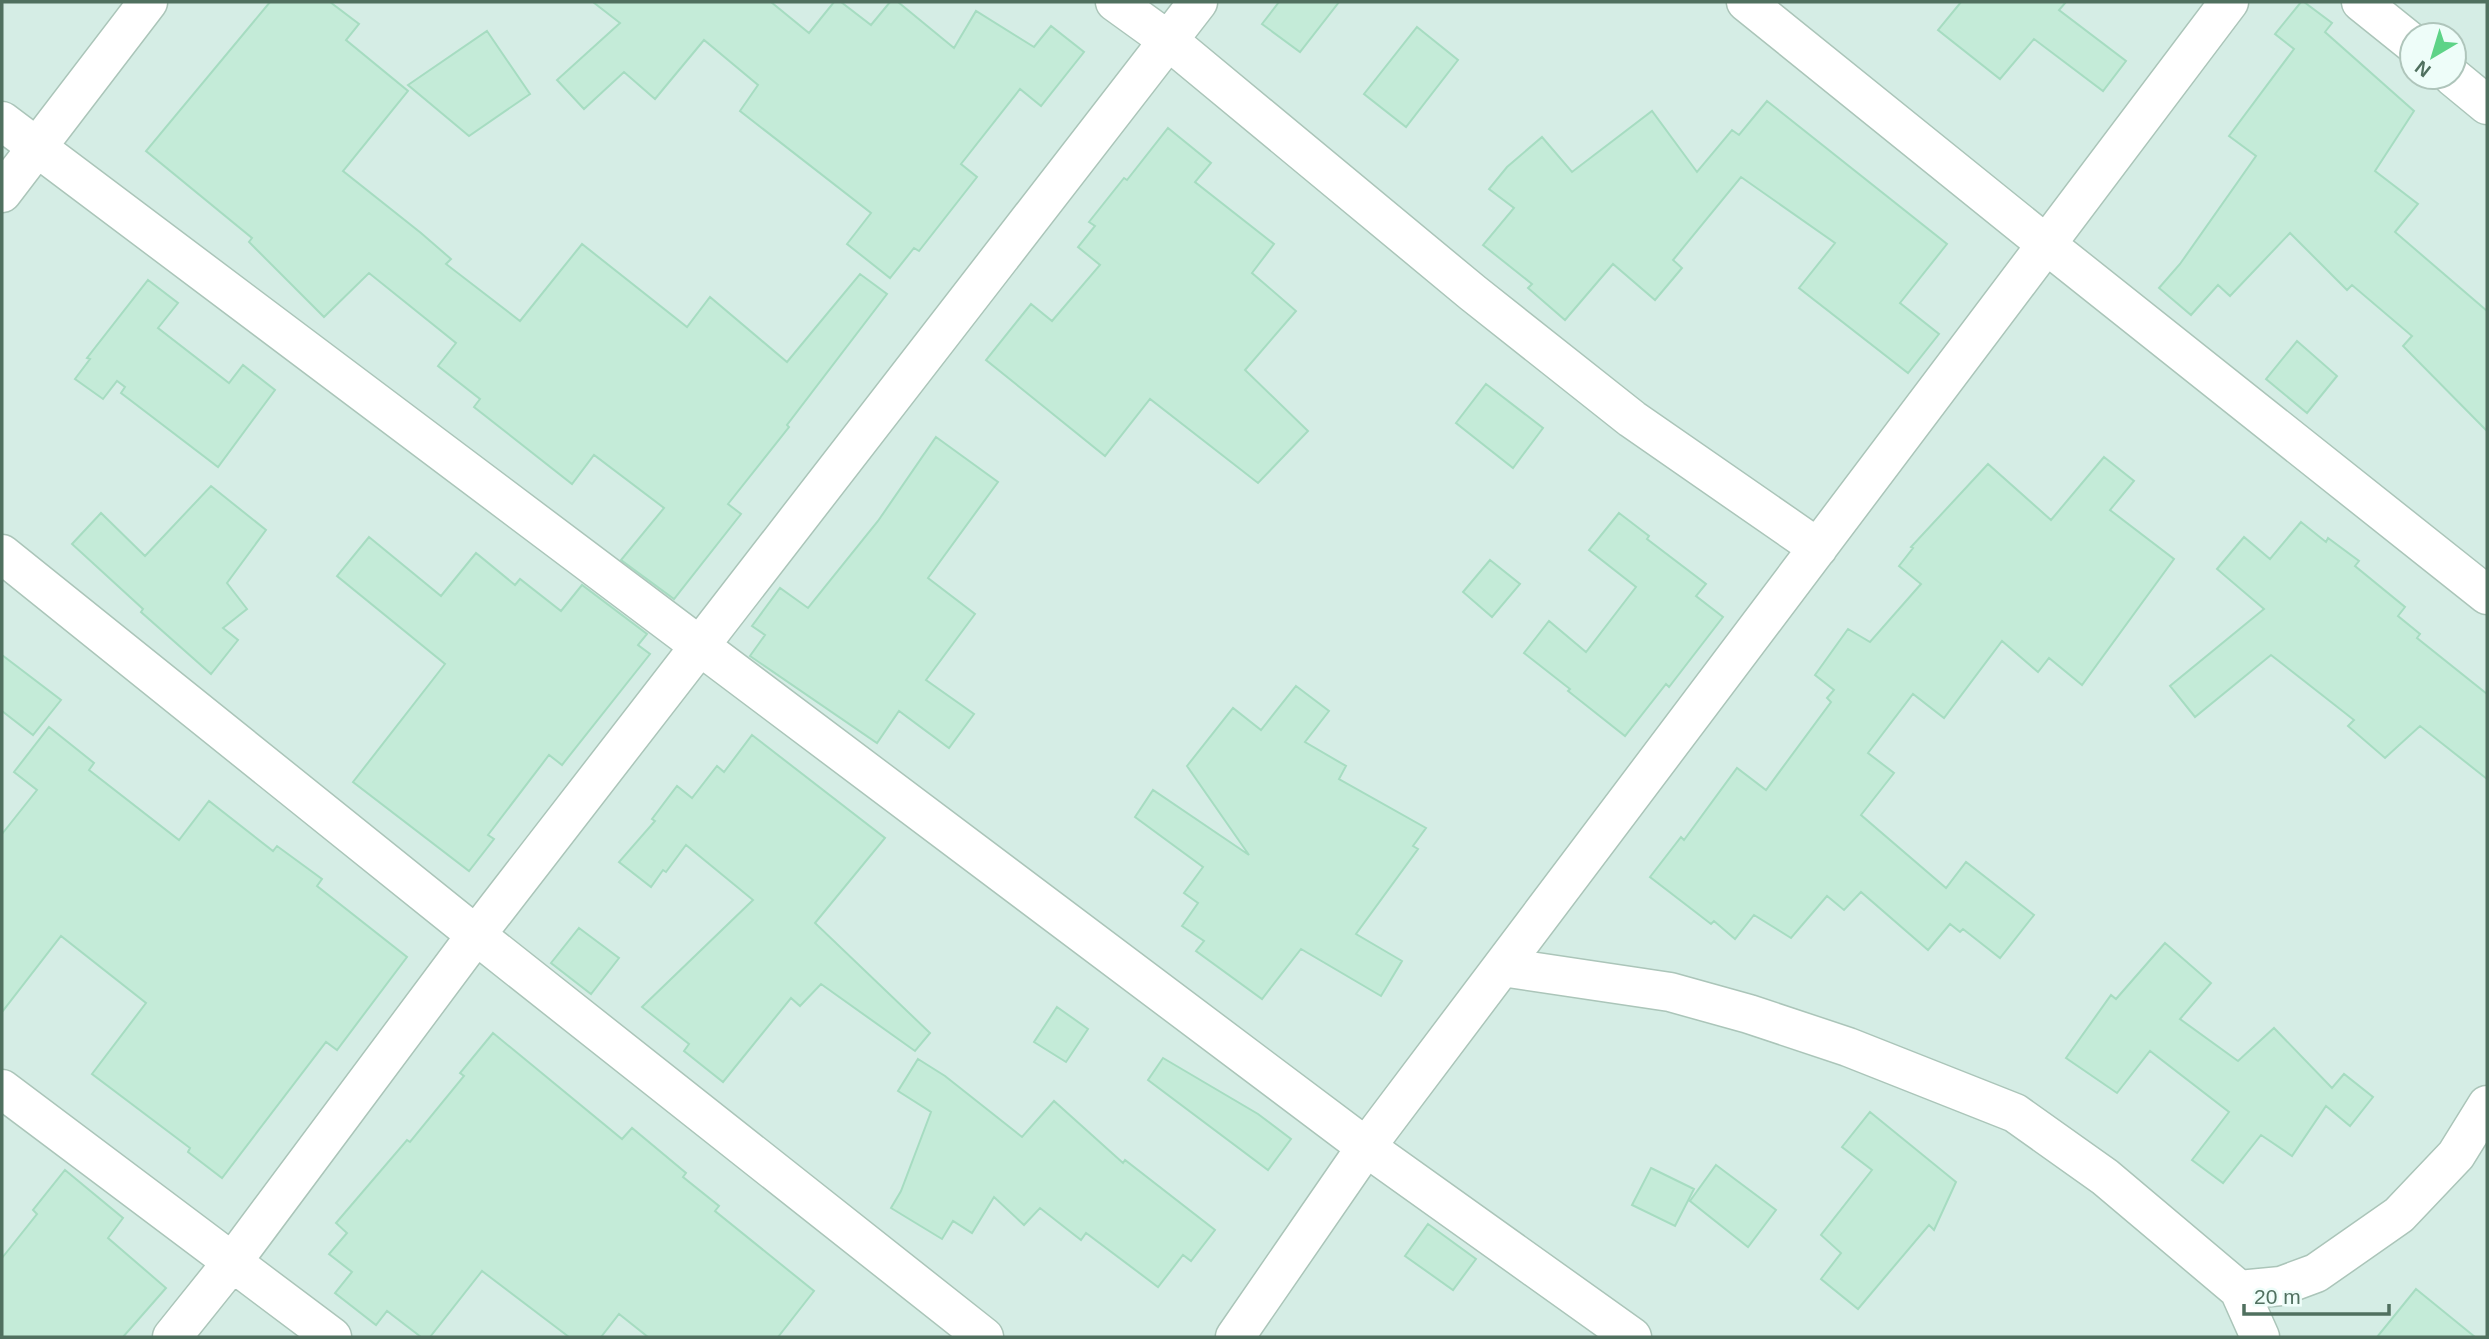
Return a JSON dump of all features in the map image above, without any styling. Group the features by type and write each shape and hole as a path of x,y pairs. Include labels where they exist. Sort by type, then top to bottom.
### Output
{"street":[{"path":"2,193 148,2"},
{"path":"1115,2 1170,41 1472,293 1632,419 1818,548"},
{"path":"172,1337 233,1261 476,935 1198,2"},
{"path":"1746,2 2046,245 2487,595"},
{"path":"1235,1337 1366,1147 2229,2"},
{"path":"2361,2 2398,32"},
{"path":"2468,89 2487,105"},
{"path":"2,121 1366,1147 1632,1337"},
{"path":"2,554 476,935 984,1337"},
{"path":"1502,967 1670,992 1749,1014 1848,1047 2015,1113 2105,1177 2239,1290 2260,1337"},
{"path":"2,1089 332,1337"},
{"path":"2239,1290 2281,1286 2316,1273 2399,1215 2456,1154 2487,1105"}],"shaded area":[{"path":"2,2 2487,2 2487,1337 2,1337"}],"building":[{"path":"270,2 330,2 359,24 346,40 408,91 343,171 451,259 446,264 520,321 582,244 687,327 710,297 787,362 860,274 887,294 787,425 789,427 728,504 741,514 674,599 621,560 664,508 594,455 572,484 474,407 480,399 438,366 456,343 369,273 324,317 249,242 252,238 146,151"},
{"path":"593,2 771,2 809,33 834,2 841,2 871,25 890,2 898,2 954,48 976,11 1034,47 1051,26 1084,52 1041,106 1020,89 961,164 977,177 919,251 914,248 890,278 847,244 871,213 740,111 758,85 704,40 655,99 624,72 584,109 557,80 620,23"},
{"path":"1279,2 1339,2 1300,52 1262,24"},
{"path":"1961,2 2066,2 2059,10 2126,61 2103,91 2034,39 2000,79 1938,30"},
{"path":"2301,2 2332,23 2325,32 2414,111 2375,171 2418,204 2395,232 2487,311 2487,431 2403,346 2412,336 2352,285 2347,290 2290,233 2230,296 2218,285 2191,315 2159,288 2180,264 2256,156 2229,136 2294,49 2275,34"},
{"path":"1417,27 1458,60 1406,127 1364,94"},
{"path":"487,31 530,94 469,136 408,85"},
{"path":"1767,101 1947,244 1900,303 1939,334 1908,373 1799,288 1835,243 1741,177 1673,260 1682,268 1655,300 1613,264 1565,320 1528,288 1532,284 1483,245 1514,208 1489,189 1507,167 1542,137 1572,172 1652,111 1697,172 1732,130 1739,135"},
{"path":"1168,128 1211,163 1195,182 1274,244 1252,273 1296,311 1245,370 1308,431 1258,483 1150,399 1105,456 986,360 1031,304 1052,321 1100,265 1078,247 1095,226 1089,222"},
{"path":"148,280 178,303 158,328 229,383 243,365 275,390 218,467 121,393 125,387 117,381 103,399 75,379 90,359 87,358"},
{"path":"2297,341 2337,376 2307,413 2266,379"},
{"path":"1486,384 1543,428 1513,468 1456,423"},
{"path":"936,437 998,482 928,578 975,614 926,680 974,714 949,748 899,711 877,743 750,656 765,635 752,626 780,588 808,608 878,521"},
{"path":"2104,457 2134,481 2110,510 2174,559 2082,685 2049,658 2038,672 2002,641 1944,718 1913,694 1868,753 1894,773 1861,815 1946,888 1966,862 2034,915 2000,958 1963,929 1960,932 1950,924 1928,950 1861,892 1844,910 1827,896 1791,938 1754,915 1735,939 1714,921 1711,924 1650,877 1681,837 1684,840 1737,768 1766,790 1831,702 1827,698 1834,690 1815,675 1848,629 1870,642 1921,584 1899,566 1913,548 1911,547 1988,464 2051,520"},
{"path":"211,486 266,530 227,583 247,609 223,628 238,640 211,674 141,612 143,609 72,544 101,513 145,556"},
{"path":"1619,513 1649,536 1647,539 1706,584 1696,596 1723,617 1669,687 1666,684 1625,736 1524,653 1549,621 1586,652 1636,587 1589,550"},
{"path":"2301,522 2326,542 2328,538 2359,561 2355,566 2405,607 2398,616 2420,634 2417,638 2487,694 2487,779 2420,726 2385,758 2348,726 2354,720 2271,655 2195,717 2170,686 2264,609 2217,569 2244,537 2270,559"},
{"path":"369,537 441,596 476,553 515,585 520,579 561,611 582,585 647,634 638,645 650,654 562,765 549,755 488,835 494,839 469,871 353,782 445,664 337,576"},
{"path":"1490,560 1520,584 1492,617 1463,592"},
{"path":"2,655 61,700 33,735 2,711"},
{"path":"1296,686 1329,711 1305,742 1346,766 1339,779 1426,828 1413,846 1418,849 1356,934 1402,961 1381,996 1301,949 1262,999 1196,951 1204,941 1182,926 1198,903 1184,893 1203,867 1135,817 1153,790 1249,855 1187,766 1233,708 1261,730"},
{"path":"49,727 94,763 89,770 179,840 209,801 273,851 277,846 322,879 317,886 407,957 337,1050 326,1042 222,1178 188,1152 190,1148 92,1074 146,1003 61,936 2,1012 2,834 37,790 14,772"},
{"path":"752,735 885,838 815,923 930,1033 915,1051 821,984 800,1006 791,998 723,1082 684,1051 689,1044 642,1007 753,900 686,845 651,887 619,862 655,821 652,819 677,786 692,798 717,766 724,772"},
{"path":"579,928 619,958 591,994 551,963"},
{"path":"2165,943 2211,983 2180,1019 2238,1061 2274,1028 2332,1088 2344,1074 2373,1097 2350,1126 2326,1106 2292,1156 2261,1135 2223,1183 2192,1160 2229,1112 2150,1051 2117,1093 2066,1058 2111,995 2116,999"},
{"path":"1057,1007 1088,1029 1066,1062 1034,1042"},
{"path":"493,1033 622,1139 632,1128 686,1173 683,1177 719,1206 715,1211 814,1291 778,1337 648,1337 619,1314 601,1337 569,1337 482,1271 430,1337 421,1337 387,1311 376,1325 335,1293 352,1272 329,1254 347,1233 336,1223 407,1140 410,1142 464,1076 460,1073"},
{"path":"1163,1058 1258,1114 1291,1139 1268,1170 1148,1080"},
{"path":"918,1059 945,1076 1022,1137 1054,1101 1123,1163 1125,1160 1215,1230 1191,1261 1183,1255 1158,1287 1086,1233 1081,1240 1040,1208 1024,1225 994,1197 972,1233 953,1221 942,1239 891,1208 901,1191 931,1112 898,1091"},
{"path":"1870,1112 1956,1182 1934,1230 1929,1225 1858,1309 1821,1279 1841,1253 1821,1235 1872,1170 1842,1147"},
{"path":"1716,1165 1776,1210 1748,1247 1690,1201"},
{"path":"1651,1168 1694,1189 1675,1226 1632,1205"},
{"path":"65,1170 123,1218 108,1238 166,1288 123,1337 2,1337 2,1258 37,1214 33,1210"},
{"path":"1428,1224 1476,1259 1453,1290 1405,1256"},
{"path":"2416,1289 2475,1337 2377,1337"}]}
